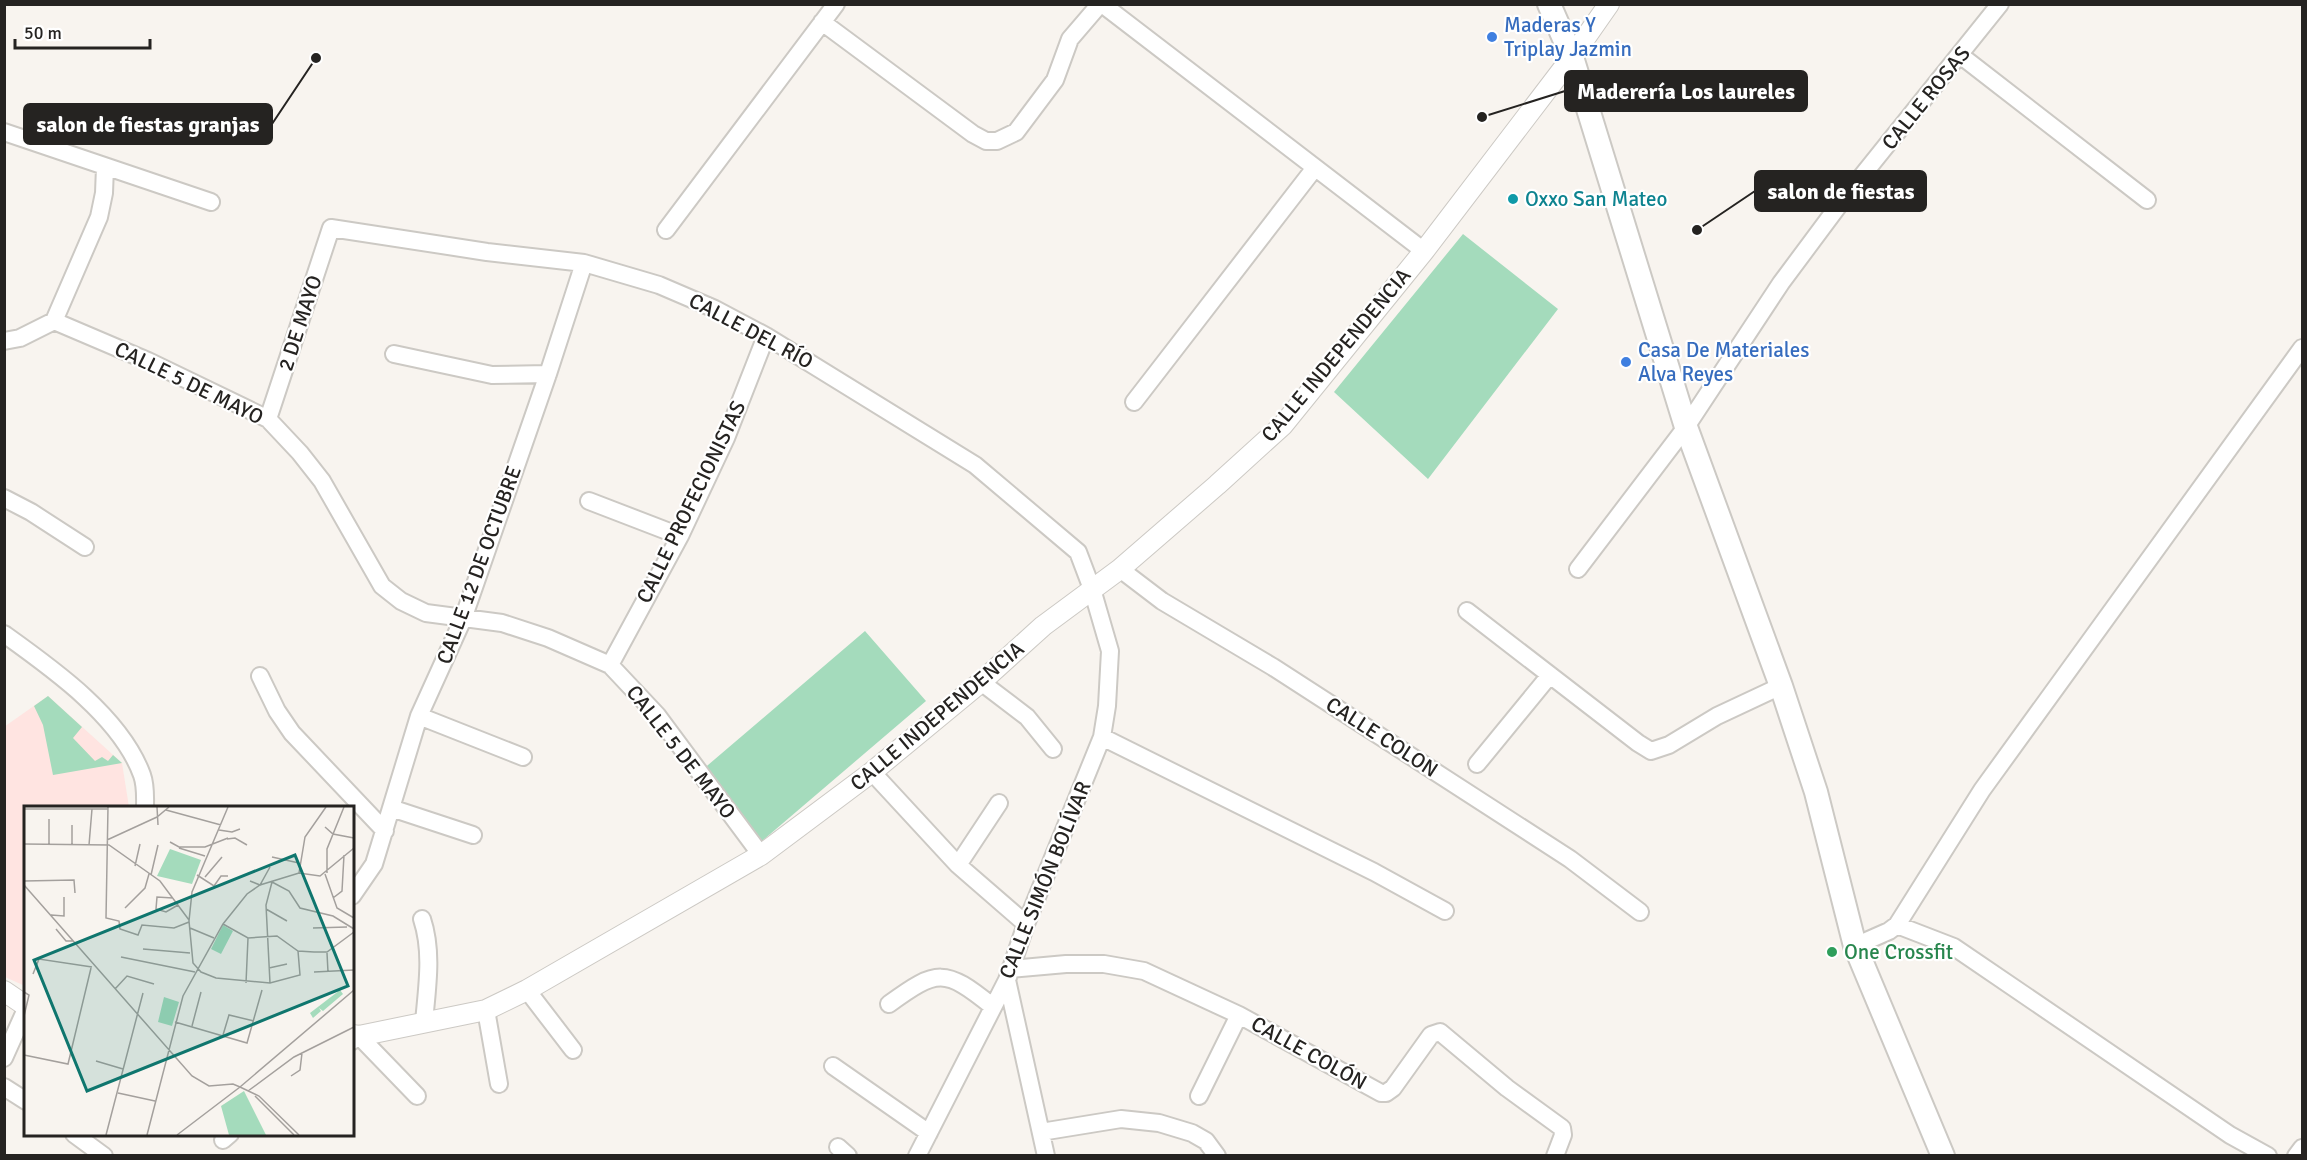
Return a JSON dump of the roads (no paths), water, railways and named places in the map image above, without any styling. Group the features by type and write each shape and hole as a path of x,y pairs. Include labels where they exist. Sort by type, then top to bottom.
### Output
{"main road":[{"path":"1549,4 1572,57 1686,427 1781,686 1816,792 1855,946 1943,1155"}],"street":[{"path":"666,230 836,4"},
{"path":"822,22 973,134 986,141 997,141 1016,132 1023,124 1055,80 1070,39 1101,4"},
{"name":"CALLE INDEPENDENCIA","path":"1101,4 1424,250"},
{"name":"CALLE INDEPENDENCIA","path":"355,1037 486,1010 527,990 761,855 872,772 981,682 1043,626 1120,569 1283,425 1424,250 1572,57 1609,4"},
{"name":"CALLE ROSAS","path":"1578,569 1686,427 1781,283 1845,198 2000,4"},
{"path":"1960,55 2147,200"},
{"path":"4,132 212,202"},
{"path":"4,341 20,338 54,321 99,216 104,193 105,167"},
{"path":"1134,402 1314,168"},
{"name":"CALLE DEL RÍO","path":"331,228 487,252 584,263 659,285 715,309 766,336 975,465 1078,552 1092,589"},
{"name":"2 DE MAYO","path":"268,419 331,228"},
{"name":"CALLE 12 DE OCTUBRE","path":"354,893 374,864 419,716 464,619 584,263"},
{"name":"CALLE 5 DE MAYO","path":"54,321 148,361 268,419 300,453 322,481 382,586 401,601 426,613 502,623 548,638 610,665 657,715 761,855"},
{"name":"CALLE PROFECIONISTAS","path":"610,665 680,536 726,438 766,336"},
{"path":"1855,946 1897,925 1982,790 2302,348"},
{"path":"394,354 492,375 548,374"},
{"path":"4,498 31,512 86,547"},
{"path":"590,501 680,536"},
{"name":"CALLE COLON","path":"1120,569 1162,601 1273,667 1570,859 1640,912"},
{"name":"CALLE SIMÓN BOLÍVAR","path":"917,1155 1008,975 1026,924 1102,737 1107,706 1110,651 1092,589"},
{"path":"1467,610 1651,751 1669,745 1717,716 1781,686"},
{"path":"4,634 63,679 122,735 142,775 145,786 145,806"},
{"path":"1477,764 1550,675"},
{"path":"260,676 277,711 292,732 385,831"},
{"path":"981,682 1027,717 1053,749"},
{"path":"419,716 523,757"},
{"path":"1102,737 1374,873 1445,912"},
{"path":"872,772 958,865 1026,924"},
{"path":"958,865 999,803"},
{"path":"391,808 473,835"},
{"path":"422,919 427,933 429,960 424,1022"},
{"path":"1897,925 1954,947 2230,1135 2268,1155"},
{"name":"CALLE COLÓN","path":"1008,975 1076,964 1104,964 1144,971 1239,1015 1382,1093 1389,1091 1431,1035 1440,1032 1508,1088 1563,1129 1555,1155"},
{"path":"1008,975 1046,1155"},
{"path":"889,1004 917,983 944,976 960,982 992,1006"},
{"path":"527,990 573,1050"},
{"path":"4,991 24,1006"},
{"path":"486,1010 499,1084"},
{"path":"4,1058 24,1012"},
{"path":"1199,1096 1239,1015"},
{"path":"355,1037 417,1096"},
{"path":"832,1066 929,1133"},
{"path":"4,1087 24,1100"},
{"path":"1041,1132 1121,1119 1159,1123 1192,1132 1206,1141 1217,1155"},
{"path":"77,1136 104,1155"},
{"path":"2296,1155 2302,1148"}],"place":[{"name":"Maderas Y Triplay Jazmin","path":"1492,37"},
{"name":"salon de fiestas granjas","path":"316,58"},
{"name":"Maderería Los laureles","path":"1482,117"},
{"name":"Oxxo San Mateo","path":"1513,199"},
{"name":"salon de fiestas","path":"1697,230"},
{"name":"Casa De Materiales Alva Reyes","path":"1626,362"},
{"name":"One Crossfit","path":"1832,952"}]}
